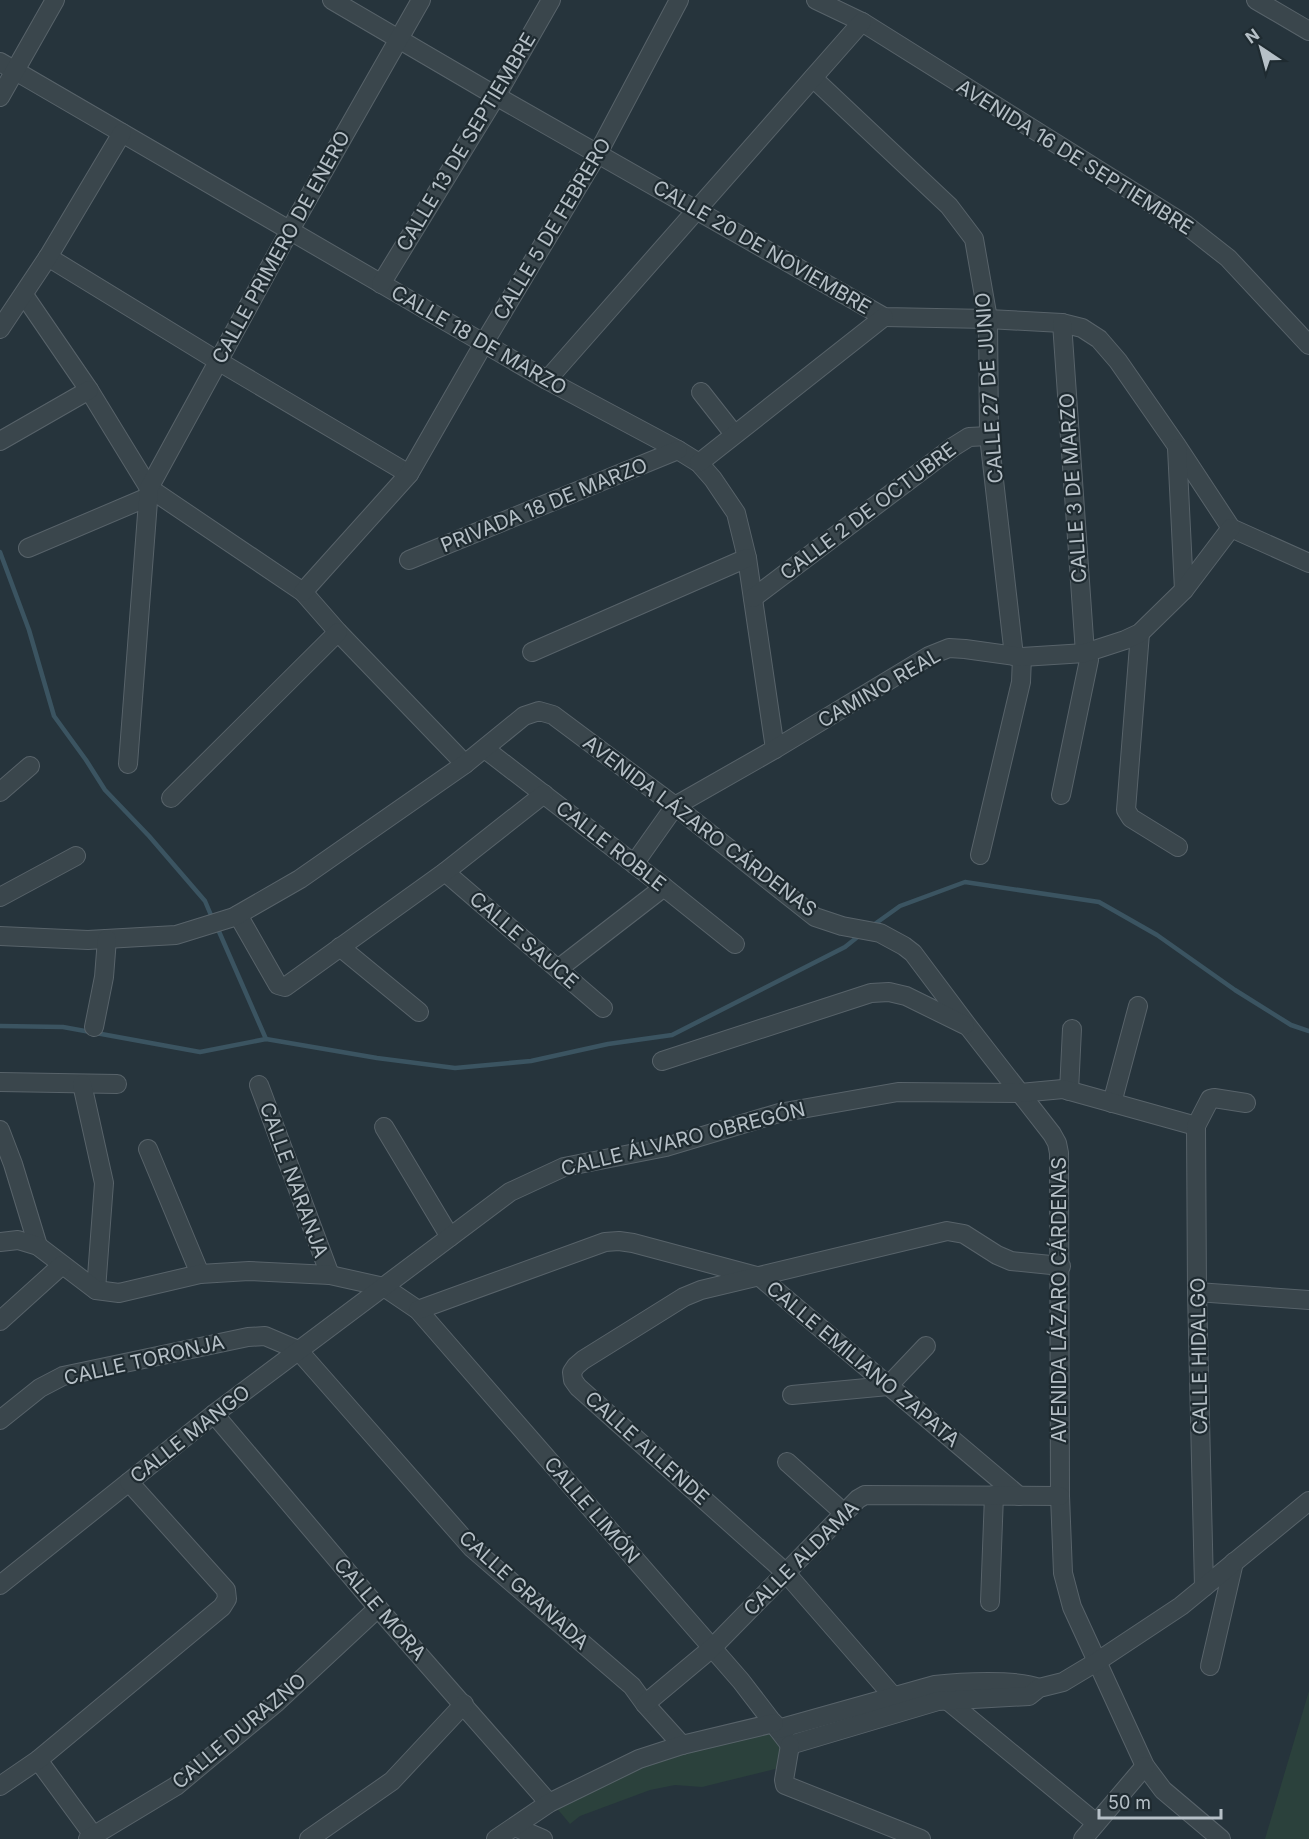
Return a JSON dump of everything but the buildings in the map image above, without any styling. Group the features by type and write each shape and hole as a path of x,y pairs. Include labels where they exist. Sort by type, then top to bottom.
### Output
{"street":[{"path":"0,97 8,67 56,0"},
{"name":"CALLE 20 DE NOVIEMBRE","path":"332,0 884,317 1062,323 1082,328 1100,339 1118,361 1231,528"},
{"name":"CALLE PRIMERO DE ENERO","path":"128,764 149,493 290,230 421,0"},
{"name":"CALLE 13 DE SEPTIEMBRE","path":"381,284 496,96 551,0"},
{"name":"CALLE 5 DE FEBRERO","path":"303,592 409,474 484,343 598,153 679,0"},
{"name":"AVENIDA 16 DE SEPTIEMBRE","path":"816,0 862,22 1186,225 1228,258 1309,345"},
{"path":"1256,0 1309,31"},
{"path":"547,380 862,22"},
{"name":"CALLE 18 DE MARZO","path":"8,67 547,380 699,463 736,513 747,558 775,749"},
{"name":"CALLE 27 DE JUNIO","path":"813,78 949,206 975,239 988,319 989,436 1021,682 980,855"},
{"path":"0,329 24,296 122,133"},
{"path":"48,257 409,474"},
{"path":"24,296 89,390 149,493 303,592 338,632 465,764"},
{"path":"699,463 884,317"},
{"name":"CALLE 3 DE MARZO","path":"1061,795 1089,660 1085,653 1062,323"},
{"path":"0,441 89,390"},
{"path":"701,392 734,434"},
{"name":"CALLE 2 DE OCTUBRE","path":"753,598 953,447 969,437 989,436"},
{"path":"1177,446 1184,590"},
{"name":"PRIVADA 18 DE MARZO","path":"409,560 678,450"},
{"path":"28,548 149,493"},
{"path":"1231,528 1309,563"},
{"name":"CAMINO REAL","path":"634,864 675,806 929,656 950,648 965,648 1018,657 1085,653 1140,633 1184,590 1231,528"},
{"path":"532,652 747,558"},
{"path":"171,798 338,632"},
{"path":"1140,633 1126,810 1131,818 1178,847"},
{"name":"AVENIDA LÁZARO CÁRDENAS","path":"0,936 88,940 176,935 236,916 300,879 465,764 524,716 539,711 553,715 675,806 815,917 842,926 880,933 904,946 913,953 1052,1134 1059,1153 1060,1496 1063,1573 1066,1589 1145,1766 1163,1790 1221,1839"},
{"name":"CALLE ROBLE","path":"485,749 664,886 735,944"},
{"path":"0,792 30,766"},
{"path":"236,916 278,985 282,987 445,872 544,794"},
{"path":"0,897 76,856"},
{"name":"CALLE SAUCE","path":"445,872 603,1008"},
{"path":"558,969 664,886"},
{"path":"94,1026 104,977 107,939"},
{"path":"340,947 419,1012"},
{"path":"662,1060 871,993 889,992 906,996 967,1026"},
{"path":"1112,1103 1138,1006"},
{"path":"1069,1091 1072,1029"},
{"path":"0,1082 117,1084"},
{"path":"82,1084 104,1182 96,1290"},
{"name":"CALLE NARANJA","path":"259,1085 330,1275"},
{"name":"CALLE ÁLVARO OBREGÓN","path":"384,1287 510,1192 564,1167 666,1147 779,1113 898,1092 1020,1093 1063,1089 1196,1126"},
{"path":"1196,1126 1210,1099 1246,1103"},
{"name":"CALLE HIDALGO","path":"1196,1126 1197,1292 1204,1587"},
{"path":"384,1127 450,1237"},
{"path":"0,1130 38,1246"},
{"path":"148,1149 201,1274"},
{"name":"CALLE ALLENDE","path":"893,1696 786,1573 578,1387 573,1380 572,1372 583,1360 684,1297 701,1290 947,1231 964,1234 1011,1261 1061,1266"},
{"path":"0,1242 18,1240 38,1246 96,1290 119,1293 201,1274 249,1271 330,1275 384,1287"},
{"name":"CALLE EMILIANO ZAPATA","path":"418,1310 605,1242 633,1243 760,1277 1020,1496"},
{"path":"0,1321 63,1265"},
{"name":"CALLE LIMÓN","path":"384,1287 418,1310 712,1648 790,1745"},
{"name":"CALLE MANGO","path":"0,1585 214,1414 384,1287"},
{"path":"1197,1292 1309,1300"},
{"name":"CALLE TORONJA","path":"0,1420 40,1388 63,1377 248,1337 265,1336 298,1350"},
{"path":"792,1395 888,1386 926,1346"},
{"name":"CALLE GRANADA","path":"298,1350 472,1548 632,1686 682,1745"},
{"name":"CALLE MORA","path":"214,1414 378,1608 549,1803"},
{"path":"787,1462 844,1513"},
{"path":"0,1786 38,1760 222,1607 227,1599 226,1590 213,1573 129,1482"},
{"name":"CALLE ALDAMA","path":"645,1704 712,1648 858,1499 865,1495 1060,1496"},
{"path":"990,1602 994,1495"},
{"path":"496,1839 549,1803 639,1759 682,1745 776,1726 893,1696 946,1692 1029,1696 1039,1688 1063,1682 1180,1606 1309,1501"},
{"path":"1210,1666 1234,1562"},
{"name":"CALLE DURAZNO","path":"92,1838 176,1786 277,1702 378,1608"},
{"path":"921,1839 785,1785 784,1780 790,1745 938,1701 946,1692"},
{"path":"946,1692 1096,1823"},
{"path":"309,1839 392,1781 464,1704"},
{"path":"38,1760 92,1838"},
{"path":"1083,1839 1145,1766"},
{"path":"515,1827 543,1839"}],"green space":[{"path":"1309,1691 1309,1839 1265,1839"},
{"path":"774,1725 787,1766 702,1787 675,1785 650,1790 580,1816 570,1824 555,1806 640,1762"}],"waterway":[{"path":"0,552 29,630 54,716 105,790 149,836 205,901 213,920"},
{"path":"872,926 900,906 965,882 1099,902 1157,935 1235,990 1291,1025 1309,1031"},
{"path":"217,927 266,1039"},
{"path":"0,1026 63,1027 200,1052 266,1039 377,1058 455,1068 531,1061 608,1044 672,1035 845,947 860,935"}]}
